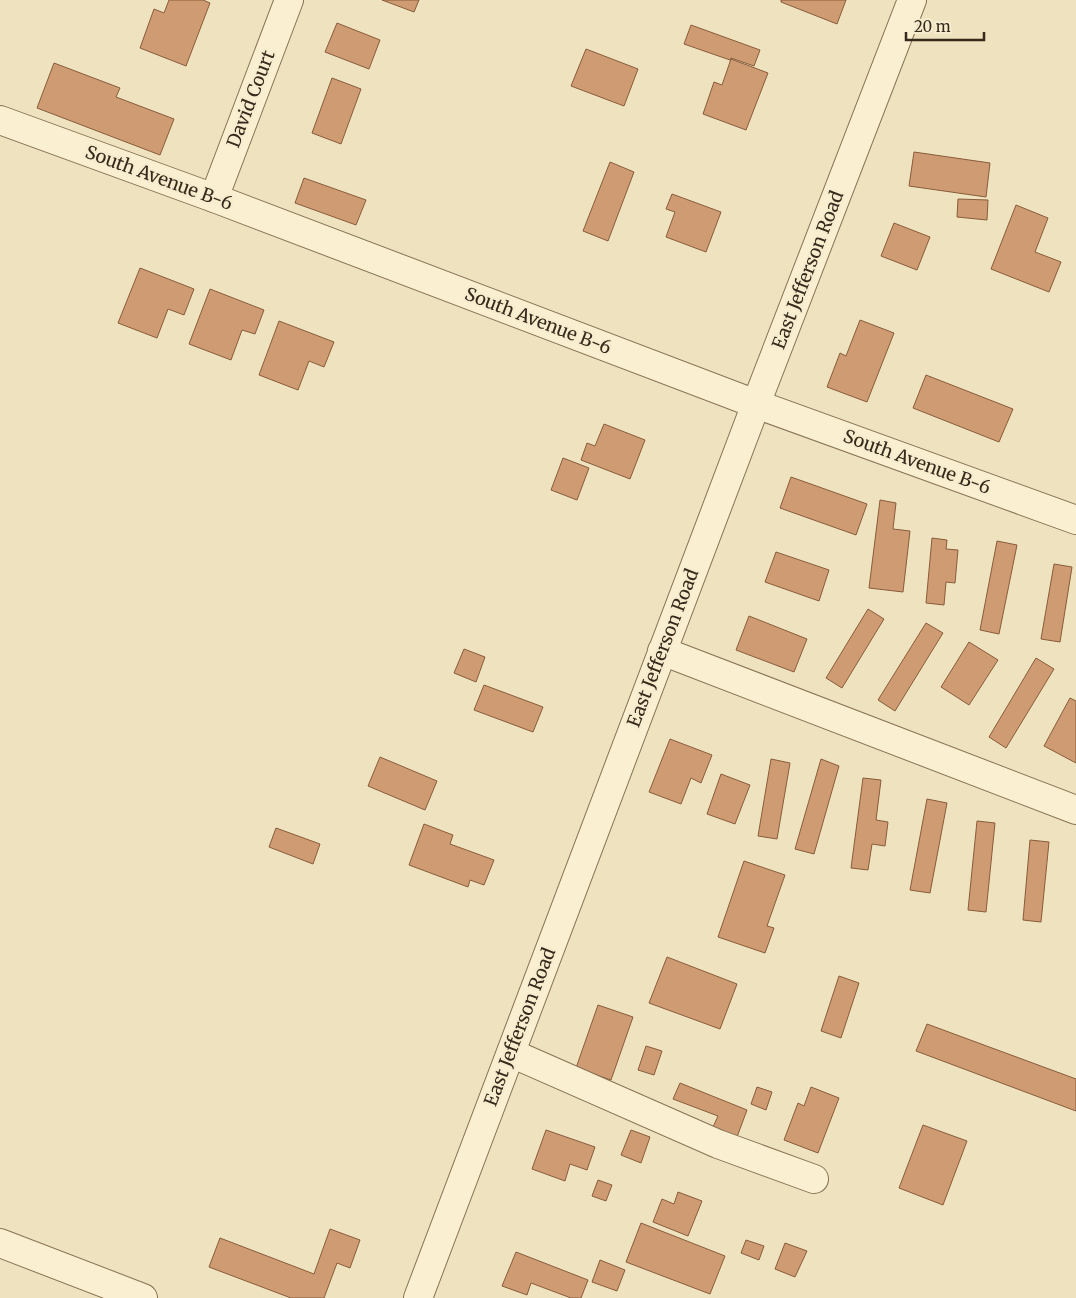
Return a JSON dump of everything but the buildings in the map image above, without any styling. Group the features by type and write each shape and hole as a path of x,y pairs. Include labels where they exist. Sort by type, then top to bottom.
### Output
{"street":[{"name":"David Court","path":"214,198 289,0"},
{"name":"East Jefferson Road","path":"418,1298 756,404 912,0"},
{"name":"South Avenue B-6","path":"0,120 214,198 756,404 1076,520"},
{"path":"662,651 1076,810"},
{"path":"511,1053 718,1144 814,1179"},
{"path":"0,1243 143,1298"}]}
